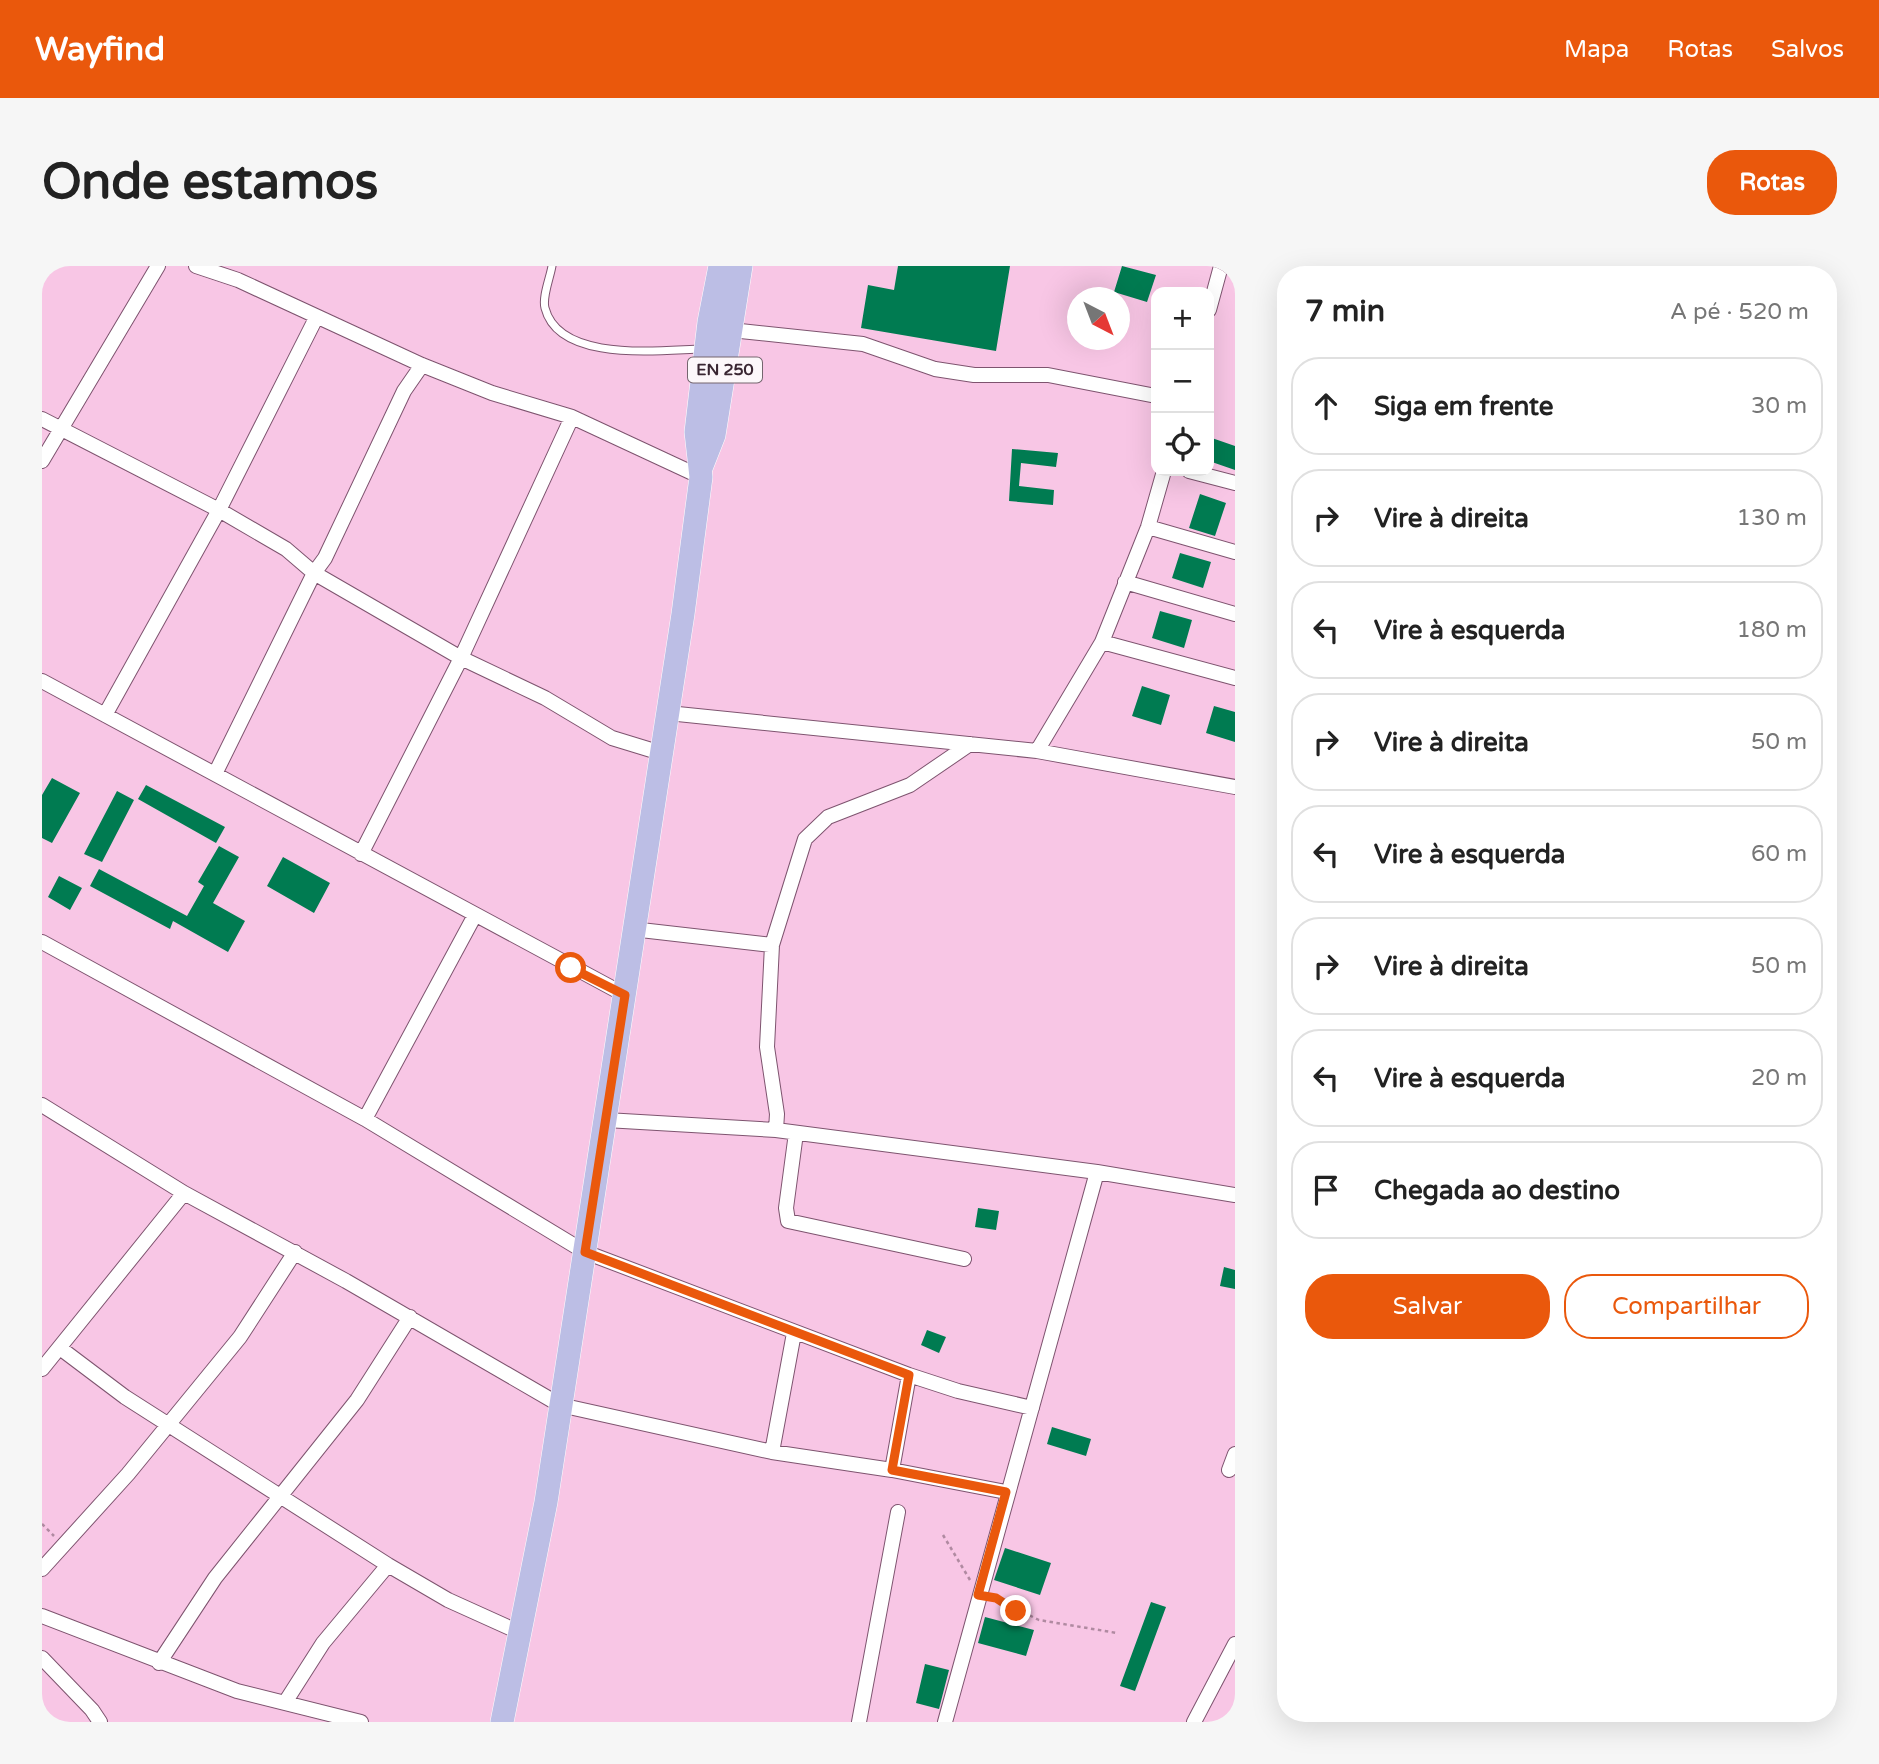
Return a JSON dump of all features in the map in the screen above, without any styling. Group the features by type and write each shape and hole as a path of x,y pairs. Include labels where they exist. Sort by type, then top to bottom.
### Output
{"main road":[{"name":"EN 250","path":"720,266 722,342"},
{"name":"EN 250","path":"502,1722 544,1511 607,1120 632,929 668,712 700,474 696,432 741,266"}],"street":[{"path":"42,461 158,266"},
{"path":"196,266 238,280 422,365 492,393 572,416 700,474"},
{"path":"1214,292 1221,266"},
{"path":"105,715 219,510 316,318"},
{"path":"722,342 863,344 935,369 974,375 1048,374 1151,395"},
{"path":"215,774 314,573 325,558 404,391 422,365"},
{"path":"361,854 461,657 572,416"},
{"path":"42,419 219,510 286,550 314,573 461,657 545,698 612,738 661,753"},
{"path":"1037,751 1102,642 1148,527 1163,476"},
{"path":"1208,476 1235,483"},
{"path":"1148,527 1235,552"},
{"path":"1125,583 1235,614"},
{"path":"1102,642 1235,678"},
{"path":"42,681 625,995"},
{"path":"668,712 1037,751 1235,787"},
{"path":"776,1130 777,1114 767,1047 772,945 805,839 828,817 910,785 970,744"},
{"path":"365,1119 475,915"},
{"path":"632,929 772,945"},
{"path":"42,942 365,1119 585,1252 794,1334 909,1375 958,1391 1032,1408"},
{"path":"42,1105 184,1193 295,1252 560,1405 772,1451 1006,1492"},
{"path":"607,1120 776,1130 1097,1171 1235,1195"},
{"path":"796,1133 786,1208 789,1221 964,1259"},
{"path":"945,1722 1006,1492 1032,1408 1097,1171"},
{"path":"42,1369 184,1193"},
{"path":"42,1569 169,1425 240,1337 295,1252"},
{"path":"159,1663 215,1578 357,1400 410,1317"},
{"path":"772,1451 794,1334"},
{"path":"60,1348 169,1425 281,1494 388,1565 448,1600 521,1633"},
{"path":"892,1470 909,1375"},
{"path":"1229,1470 1235,1454"},
{"path":"859,1722 898,1512"},
{"path":"286,1701 323,1643 388,1565"},
{"path":"42,1616 237,1691 286,1701 361,1722"},
{"path":"1194,1722 1235,1644"},
{"path":"42,1658 92,1710 100,1722"}],"lane":[{"path":"552,266 544,305 549,317 566,335 599,349 722,342"}],"path":[{"path":"42,1524 62,1546"},
{"path":"943,1535 978,1595 996,1598 1039,1620 1117,1633"}],"building":[{"path":"898,266 1010,266 996,351 861,328 868,285 894,290"},
{"path":"1122,266 1156,275 1147,302 1130,297 1130,287 1116,287"},
{"path":"1214,439 1235,446 1235,470 1214,463"},
{"path":"1012,449 1058,453 1056,467 1021,463 1019,486 1054,490 1053,505 1009,501"},
{"path":"1200,494 1226,503 1215,536 1189,528"},
{"path":"1180,553 1211,562 1203,588 1172,578"},
{"path":"1160,611 1192,620 1184,648 1152,638"},
{"path":"1142,686 1170,695 1161,725 1132,716"},
{"path":"1214,706 1235,712 1235,742 1206,733"},
{"path":"52,778 80,793 52,843 42,838 42,795"},
{"path":"146,785 225,827 216,843 138,799"},
{"path":"117,791 134,800 102,862 84,854"},
{"path":"219,846 239,857 213,903 245,921 228,952 173,921 170,929 90,886 99,869 187,916 204,886 198,882"},
{"path":"283,857 330,883 314,913 267,886"},
{"path":"59,876 82,888 70,910 48,897"},
{"path":"978,1208 999,1211 996,1230 975,1227"},
{"path":"1224,1267 1235,1270 1235,1289 1220,1286"},
{"path":"927,1330 946,1337 939,1353 921,1345"},
{"path":"1052,1427 1091,1439 1086,1456 1047,1444"},
{"path":"1005,1548 1051,1563 1040,1595 994,1580"},
{"path":"1151,1602 1166,1607 1135,1691 1120,1686"},
{"path":"985,1617 1034,1630 1026,1656 978,1643"},
{"path":"925,1664 949,1670 939,1709 916,1703"}],"route":[{"path":"571,968 625,995 585,1252 794,1334 877,1361 909,1375 892,1470 1006,1492 978,1595 996,1598 1016,1611"}]}
